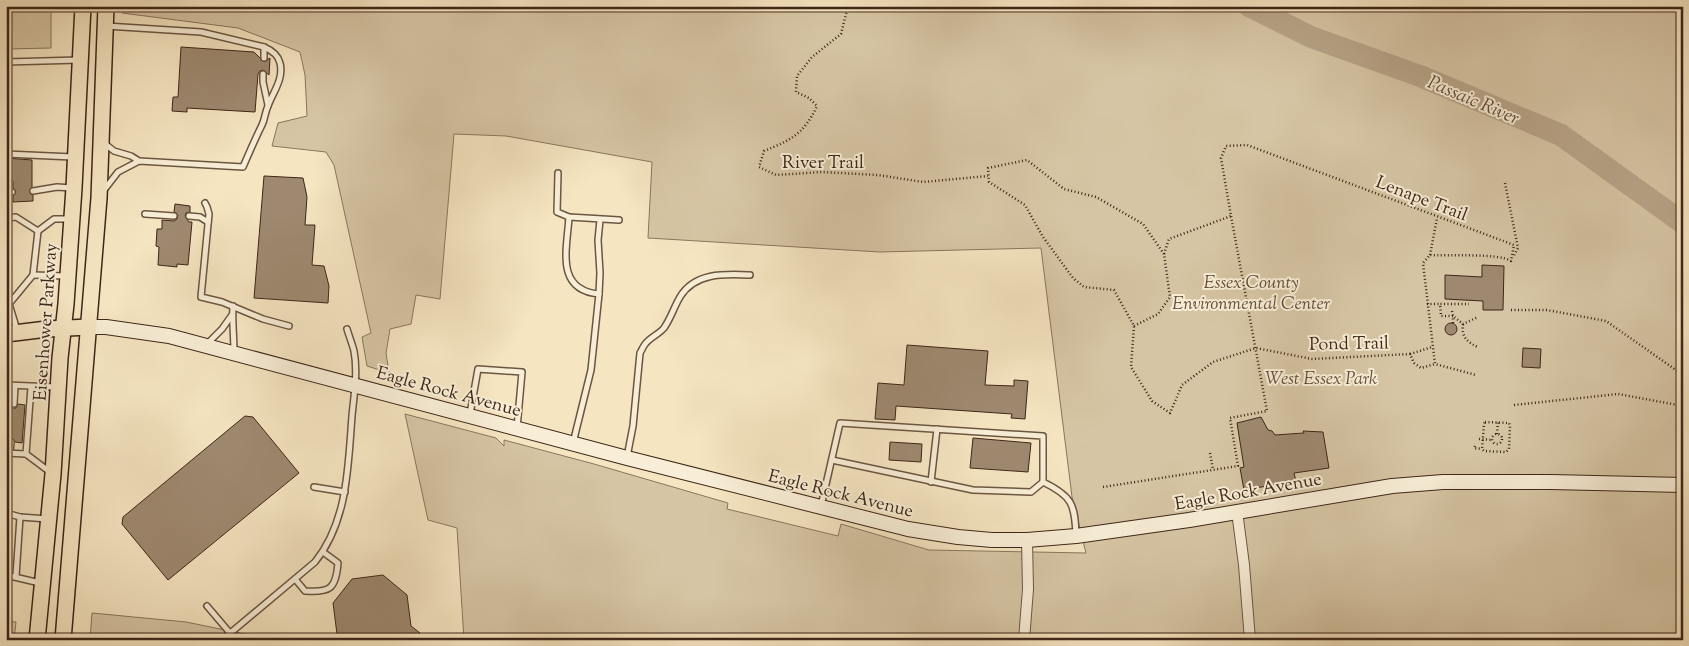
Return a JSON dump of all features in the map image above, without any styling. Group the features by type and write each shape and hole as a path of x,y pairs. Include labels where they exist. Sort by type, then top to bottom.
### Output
{"main road":[{"name":"Eisenhower Parkway","path":"37,638 53,474 68,276 83,6"},
{"path":"63,638 99,198 106,6"},
{"name":"Eagle Rock Avenue","path":"12,334 63,328 106,327 169,336 627,458 908,529 934,534 992,540 1026,540 1076,536 1152,526 1392,486 1443,482 1683,485"}],"street":[{"path":"1237,511 1244,565 1250,640"},
{"path":"1024,640 1028,589 1026,540"}],"lane":[{"path":"101,141 114,151 139,160 243,167 254,138 263,124 268,105 278,86 280,63 272,51 264,47 201,32 106,26"},
{"path":"264,47 264,58"},
{"path":"6,62 80,60"},
{"path":"263,74 268,105"},
{"path":"6,154 76,157"},
{"path":"99,198 118,172 139,160"},
{"path":"558,173 557,212 569,217 619,220"},
{"path":"33,191 74,188"},
{"path":"205,203 209,214 201,297 233,306 262,319 289,326"},
{"path":"145,214 174,216"},
{"path":"189,216 200,217 208,222"},
{"path":"6,218 16,217 38,231"},
{"path":"569,217 567,272 576,286 589,293 599,294"},
{"path":"12,334 8,305 34,275 38,231 54,219 72,219"},
{"path":"573,443 591,370 599,294 598,240 600,220"},
{"path":"627,458 633,426 640,353 646,342 663,330 672,316 679,297 688,286 699,279 715,274 750,275"},
{"path":"34,275 68,276"},
{"path":"233,306 234,352"},
{"path":"206,345 232,316"},
{"path":"222,640 315,562 323,552 338,518 345,492 355,386 354,351 347,328"},
{"path":"470,416 478,369 522,372 517,428"},
{"path":"6,385 59,387"},
{"path":"14,404 15,386"},
{"path":"26,454 31,387"},
{"path":"821,507 840,423 1043,436 1043,482"},
{"path":"931,482 937,429"},
{"path":"11,442 8,453 26,454 53,474"},
{"path":"832,460 973,490 1031,492 1043,482"},
{"path":"1043,482 1060,490 1068,498 1075,518 1076,536"},
{"path":"314,487 345,492"},
{"path":"6,513 20,517 48,519"},
{"path":"16,576 20,517"},
{"path":"295,579 305,591 321,592 333,586 337,578 338,563 323,552"},
{"path":"6,575 42,584"},
{"path":"207,606 230,632"}],"path":[{"name":"River Trail","path":"848,6 841,34 812,57 797,76 796,92 809,98 817,106 809,123 790,141 764,151 759,167 776,175 822,172 878,175 923,182 988,176"},
{"name":"Lenape Trail","path":"1231,216 1221,158 1226,146 1247,145 1437,218 1514,245 1511,261"},
{"path":"1164,254 1143,224 1096,197 1064,189 1027,160 988,168 989,182 1025,205 1043,237 1073,278 1084,287 1114,290 1134,326 1132,367 1152,401 1170,413 1182,385 1213,362 1256,348"},
{"path":"1430,255 1487,256 1508,258 1511,261 1518,248 1505,183"},
{"path":"1103,487 1238,466 1230,418 1267,412 1231,216 1169,239 1164,254 1170,297 1158,314 1134,326"},
{"path":"1437,218 1430,255 1423,264 1435,364 1476,375"},
{"path":"1427,304 1469,304"},
{"path":"1440,304 1441,316 1453,316 1463,324"},
{"path":"1511,310 1539,310 1606,321 1683,375"},
{"path":"1452,311 1453,323"},
{"path":"1463,324 1478,317"},
{"path":"1473,320 1474,327"},
{"path":"1463,324 1464,338 1479,348"},
{"path":"1410,354 1432,347"},
{"name":"Pond Trail","path":"1256,348 1312,359 1410,354 1414,363 1421,368 1435,364"},
{"path":"1514,405 1618,394 1683,406"},
{"path":"1474,446 1474,448 1484,451 1506,452 1509,450 1509,423 1485,422 1481,439 1482,449"},
{"path":"1492,440 1497,434 1498,422"},
{"path":"1497,434 1502,437 1502,440"},
{"path":"1481,439 1492,440 1497,444"},
{"path":"1497,444 1501,443 1502,440 1510,440"},
{"path":"1497,444 1497,452"},
{"path":"1210,454 1213,470"}],"green space":[{"path":"6,6 51,6 51,48 6,49"},
{"name":"West Essex Park","path":"122,6 1683,6 1683,640 464,640 457,528 428,520 405,414 496,438 504,446 504,440 728,503 727,509 838,536 841,524 929,550 1086,553 1072,497 1041,248 880,252 648,238 652,162 506,136 454,134 440,299 416,295 411,324 390,329 386,353 389,373 367,366 362,337 371,333 334,165 326,152 272,146 278,123 307,116 305,75 300,52 238,28 122,13"},
{"path":"92,613 186,622 274,640 90,640"},
{"path":"6,621 16,622 14,640 6,640"}],"building":[{"path":"181,47 254,52 264,62 270,58 269,75 263,70 258,74 255,112 187,108 187,112 172,111 173,97 178,97"},
{"path":"6,158 32,160 32,187 29,191 33,195 33,201 13,202 13,196 16,192 13,188 13,181 6,181"},
{"path":"264,176 303,178 307,197 305,225 315,225 312,265 324,266 329,286 328,303 254,298"},
{"path":"175,204 190,206 190,212 186,213 185,216 189,222 192,222 188,265 177,264 177,267 158,265 157,229 162,229 162,220 174,221 177,219 178,215 174,212"},
{"path":"1482,265 1504,266 1503,310 1483,310 1483,301 1445,299 1445,275 1482,277"},
{"path":"1449,323 1453,323 1457,329 1453,335 1449,335 1445,331 1445,327"},
{"path":"907,345 988,351 985,385 1014,386 1014,380 1028,381 1025,419 1011,418 1012,414 896,406 895,420 875,419 878,383 904,385"},
{"path":"1523,348 1541,349 1540,368 1522,367"},
{"path":"6,403 10,403 13,408 16,408 18,404 25,405 22,443 15,442 12,438 6,441"},
{"path":"245,416 253,417 299,473 168,580 122,524 123,517"},
{"path":"1261,417 1268,430 1272,431 1275,435 1304,433 1303,431 1323,432 1329,468 1294,473 1296,481 1244,490 1240,468 1244,467 1237,423"},
{"path":"973,438 1031,443 1028,472 970,468"},
{"path":"890,442 922,444 921,462 889,460"},
{"path":"383,575 407,595 411,626 420,633 415,640 343,640 337,634 333,603 352,579"}],"waterway":[{"name":"Passaic River","path":"1249,6 1311,37 1420,76 1561,135 1683,223"},
{"path":"183,640 198,638"}],"park label":[{"name":"Essex County Environmental Center","path":"1251,292"}]}
